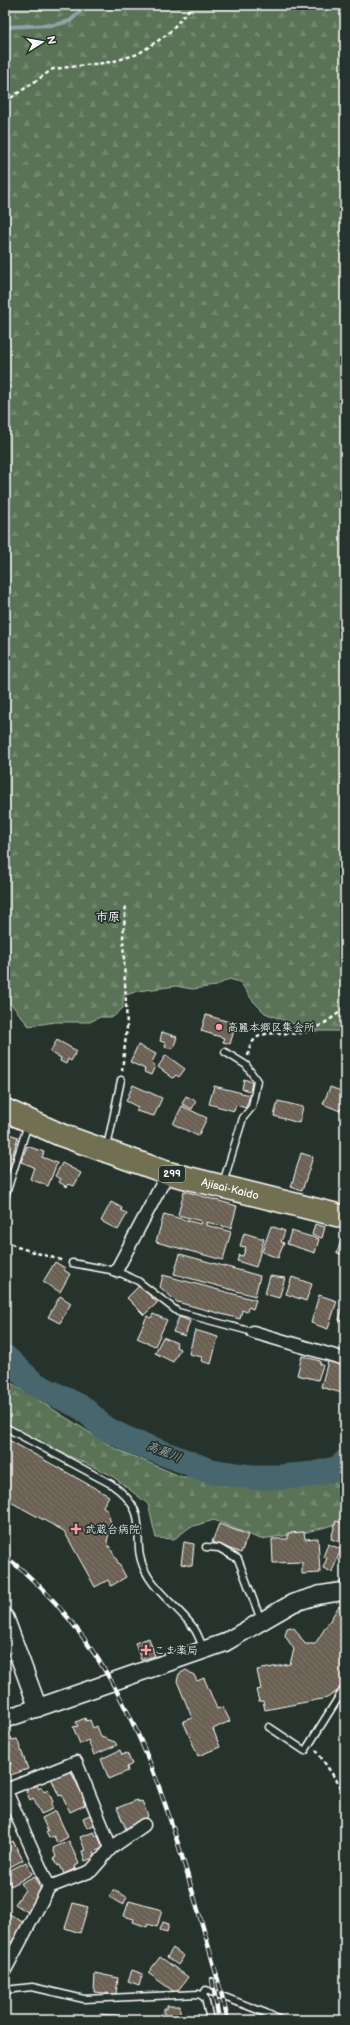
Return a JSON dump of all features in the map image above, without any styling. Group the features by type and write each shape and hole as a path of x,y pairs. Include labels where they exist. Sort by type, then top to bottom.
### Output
{"highway":[{"name":"Ajisai-Kaido","path":"5,1110 29,1122 106,1152 168,1173 345,1218"}],"street":[{"path":"116,1271 168,1173"},
{"path":"253,1332 345,1359"},
{"path":"5,1719 224,1643 293,1603 319,1595 345,1591"},
{"path":"5,1618 38,1708"},
{"path":"49,1888 6,1794 76,1762 111,1848"},
{"path":"5,1970 8,1954 49,1888 91,1871 111,1848 144,1825"}],"lane":[{"path":"222,1187 243,1118 252,1107 257,1081 246,1065 225,1052"},
{"path":"106,1152 121,1080"},
{"path":"5,1197 29,1122"},
{"path":"72,1263 116,1271 138,1281 178,1312 253,1332"},
{"path":"5,1427 111,1484 123,1493 133,1505 138,1515 140,1558 148,1576 194,1628 204,1650"},
{"path":"206,1547 219,1548 238,1559 261,1621"},
{"path":"269,1727 305,1751 345,1687"},
{"path":"5,1990 32,1987 84,2000 203,1995"},
{"path":"210,2020 203,1995 206,1990 266,2013 280,2020"}],"path":[{"path":"5,102 54,69 111,62 138,54 168,34 193,5"},
{"path":"121,1080 127,1026 123,937 126,904"},
{"path":"246,1065 249,1047 254,1039 265,1034 306,1032 334,1016 345,1007"},
{"path":"5,1240 17,1247 72,1263"},
{"path":"311,1743 345,1793"}],"green space":[{"path":"5,5 345,5 345,1031 312,1031 265,1013 253,1001 240,982 229,979 216,986 192,989 176,986 138,991 123,996 123,1008 113,1017 100,1017 90,1022 55,1022 29,1026 11,1004 5,1002"},
{"path":"5,1379 114,1448 182,1477 220,1477 269,1487 288,1488 329,1483 345,1477 345,1522 299,1534 260,1539 214,1520 190,1527 174,1539 156,1538 148,1504 111,1475 21,1434 5,1424"}],"building":[{"name":"高麗本郷区集会所","path":"206,1015 236,1024 230,1044 223,1042 224,1038 201,1031"},
{"path":"162,1032 177,1037 173,1049 165,1047 166,1043 160,1041"},
{"path":"57,1040 77,1051 71,1061 68,1059 66,1064 60,1061 61,1058 50,1052"},
{"path":"138,1045 156,1054 151,1064 155,1066 151,1075 144,1072 145,1069 130,1062"},
{"path":"166,1055 185,1069 179,1077 176,1075 173,1078 158,1067"},
{"path":"244,1079 252,1082 250,1091 242,1089"},
{"path":"133,1085 162,1098 154,1116 136,1111 138,1107 126,1101"},
{"path":"214,1086 250,1095 246,1108 236,1105 234,1111 209,1104"},
{"path":"330,1087 344,1092 344,1110 340,1109 340,1111 323,1104"},
{"path":"186,1096 196,1101 192,1109 182,1104"},
{"path":"278,1101 303,1107 299,1123 274,1116"},
{"path":"182,1106 207,1118 198,1136 173,1124"},
{"path":"9,1134 18,1137 12,1158 15,1158 12,1172 5,1170 5,1140 7,1140"},
{"path":"27,1146 44,1152 42,1157 57,1163 48,1186 30,1179 34,1167 21,1162"},
{"path":"301,1153 313,1157 302,1191 291,1187"},
{"path":"62,1163 81,1173 74,1186 69,1184 67,1187 59,1182 61,1179 55,1176"},
{"path":"184,1191 237,1206 231,1228 206,1222 206,1225 231,1232 223,1260 156,1242 164,1214 200,1224 201,1221 178,1215"},
{"path":"111,1202 122,1208 121,1210 127,1214 118,1230 101,1221"},
{"path":"315,1224 325,1227 322,1238 312,1235"},
{"path":"271,1226 285,1231 281,1242 284,1243 278,1258 262,1252"},
{"path":"291,1231 319,1239 315,1253 287,1244"},
{"path":"244,1233 264,1239 256,1267 237,1261 239,1255 243,1256 246,1247 240,1246"},
{"path":"343,1234 345,1235 345,1255 337,1253"},
{"path":"180,1254 260,1276 255,1296 174,1274"},
{"path":"55,1262 65,1268 64,1270 70,1274 60,1292 43,1282"},
{"path":"163,1275 256,1300 253,1309 248,1307 247,1312 242,1310 240,1319 177,1302 160,1287"},
{"path":"270,1276 285,1278 279,1298 265,1294"},
{"path":"292,1277 312,1284 306,1301 286,1294"},
{"path":"140,1285 157,1303 144,1315 127,1298"},
{"path":"319,1295 337,1301 328,1329 311,1323"},
{"path":"60,1296 71,1303 60,1323 48,1317"},
{"path":"342,1309 345,1310 345,1324 344,1321 339,1320"},
{"path":"153,1314 167,1320 155,1346 137,1338 147,1316 151,1318"},
{"path":"179,1317 190,1321 185,1336 173,1332"},
{"path":"195,1330 218,1337 211,1364 201,1361 202,1357 189,1354"},
{"path":"163,1337 177,1343 176,1347 180,1349 173,1362 155,1353"},
{"path":"302,1356 320,1361 320,1364 323,1365 318,1380 297,1375"},
{"path":"328,1361 345,1366 345,1380 342,1393 321,1387"},
{"path":"7,1439 109,1496 103,1506 108,1512 111,1524 107,1542 126,1577 111,1586 108,1580 95,1587 64,1531 5,1499 5,1443"},
{"path":"336,1521 345,1524 343,1543 331,1539"},
{"path":"219,1524 248,1535 241,1553 212,1542"},
{"path":"304,1532 305,1539 318,1538 320,1573 302,1574 302,1562 273,1563 272,1539 288,1539 288,1533"},
{"path":"184,1542 194,1544 192,1566 181,1564"},
{"path":"328,1544 341,1549 332,1572 323,1568 327,1558 323,1557"},
{"path":"339,1606 345,1607 345,1679 339,1690 327,1698 265,1710 263,1701 259,1701 256,1690 261,1689 257,1670 290,1664 294,1649 285,1636 287,1628 291,1627 295,1629 305,1644 315,1644"},
{"path":"149,1638 155,1656 141,1660 135,1643"},
{"path":"186,1670 194,1675 197,1681 204,1678 217,1709 223,1707 230,1721 213,1729 220,1747 198,1756 183,1721 192,1718 177,1681 179,1674"},
{"path":"85,1718 86,1721 90,1720 93,1728 97,1726 101,1737 115,1742 117,1745 94,1755 88,1740 80,1744 73,1727 78,1726 76,1722"},
{"path":"11,1737 12,1740 17,1739 28,1769 8,1776 5,1766 11,1764 5,1749 5,1743 8,1742 6,1739"},
{"path":"120,1750 122,1755 127,1753 132,1764 127,1767 128,1771 109,1779 101,1759"},
{"path":"70,1770 86,1798 83,1800 85,1805 70,1812 62,1795 59,1796 51,1778"},
{"path":"34,1785 34,1787 37,1785 39,1789 41,1787 44,1792 48,1790 53,1802 51,1804 53,1809 41,1814 33,1798 30,1800 26,1791 28,1790 27,1788"},
{"path":"137,1800 138,1802 142,1801 148,1816 139,1824 126,1829 117,1808"},
{"path":"56,1811 68,1837 57,1843 54,1836 49,1838 46,1832 48,1831 42,1818"},
{"path":"92,1814 96,1824 87,1828 83,1818"},
{"path":"94,1832 96,1836 98,1836 103,1848 93,1852 95,1857 85,1861 82,1851 85,1850 80,1837"},
{"path":"13,1841 23,1860 8,1868 5,1862 5,1845"},
{"path":"69,1841 79,1864 75,1866 76,1868 64,1874 60,1865 58,1866 54,1858 56,1857 53,1848"},
{"path":"26,1862 32,1874 11,1886 5,1873"},
{"path":"35,1876 42,1893 29,1913 15,1904 25,1890 21,1883"},
{"path":"113,1890 127,1897 123,1905 109,1897"},
{"path":"129,1901 162,1910 157,1927 148,1924 147,1927 133,1922 134,1919 124,1916"},
{"path":"73,1903 88,1907 80,1933 65,1928"},
{"path":"5,1911 24,1923 11,1943 7,1940 10,1936 5,1933"},
{"path":"163,1922 169,1924 167,1932 160,1930"},
{"path":"173,1948 184,1956 178,1965 167,1957"},
{"path":"160,1957 188,1977 176,1993 148,1973"},
{"path":"132,1970 143,1974 139,1985 128,1981"},
{"path":"95,1973 118,1978 116,1994 94,1992"},
{"path":"167,2006 180,2006 180,2020 164,2020 164,2009 167,2009"},
{"path":"99,2014 128,2016 127,2019 130,2020 99,2020"}],"waterway":[{"path":"5,27 54,25 70,21 87,5"},
{"name":"高麗川","path":"5,1357 34,1384 83,1408 104,1428 129,1440 210,1471 252,1477 279,1477 314,1474 339,1468 345,1462"}],"railway":[{"path":"5,1556 42,1588 73,1624 100,1662 123,1703 143,1745 175,1834 210,1950 228,2020"},
{"path":"212,1979 219,2020"}],"place":[{"name":"高麗本郷区集会所","path":"219,1027"},
{"name":"武蔵台病院","path":"76,1529"},
{"name":"こま薬局","path":"146,1650"}],"district":[{"name":"市原","path":"108,917"}]}
